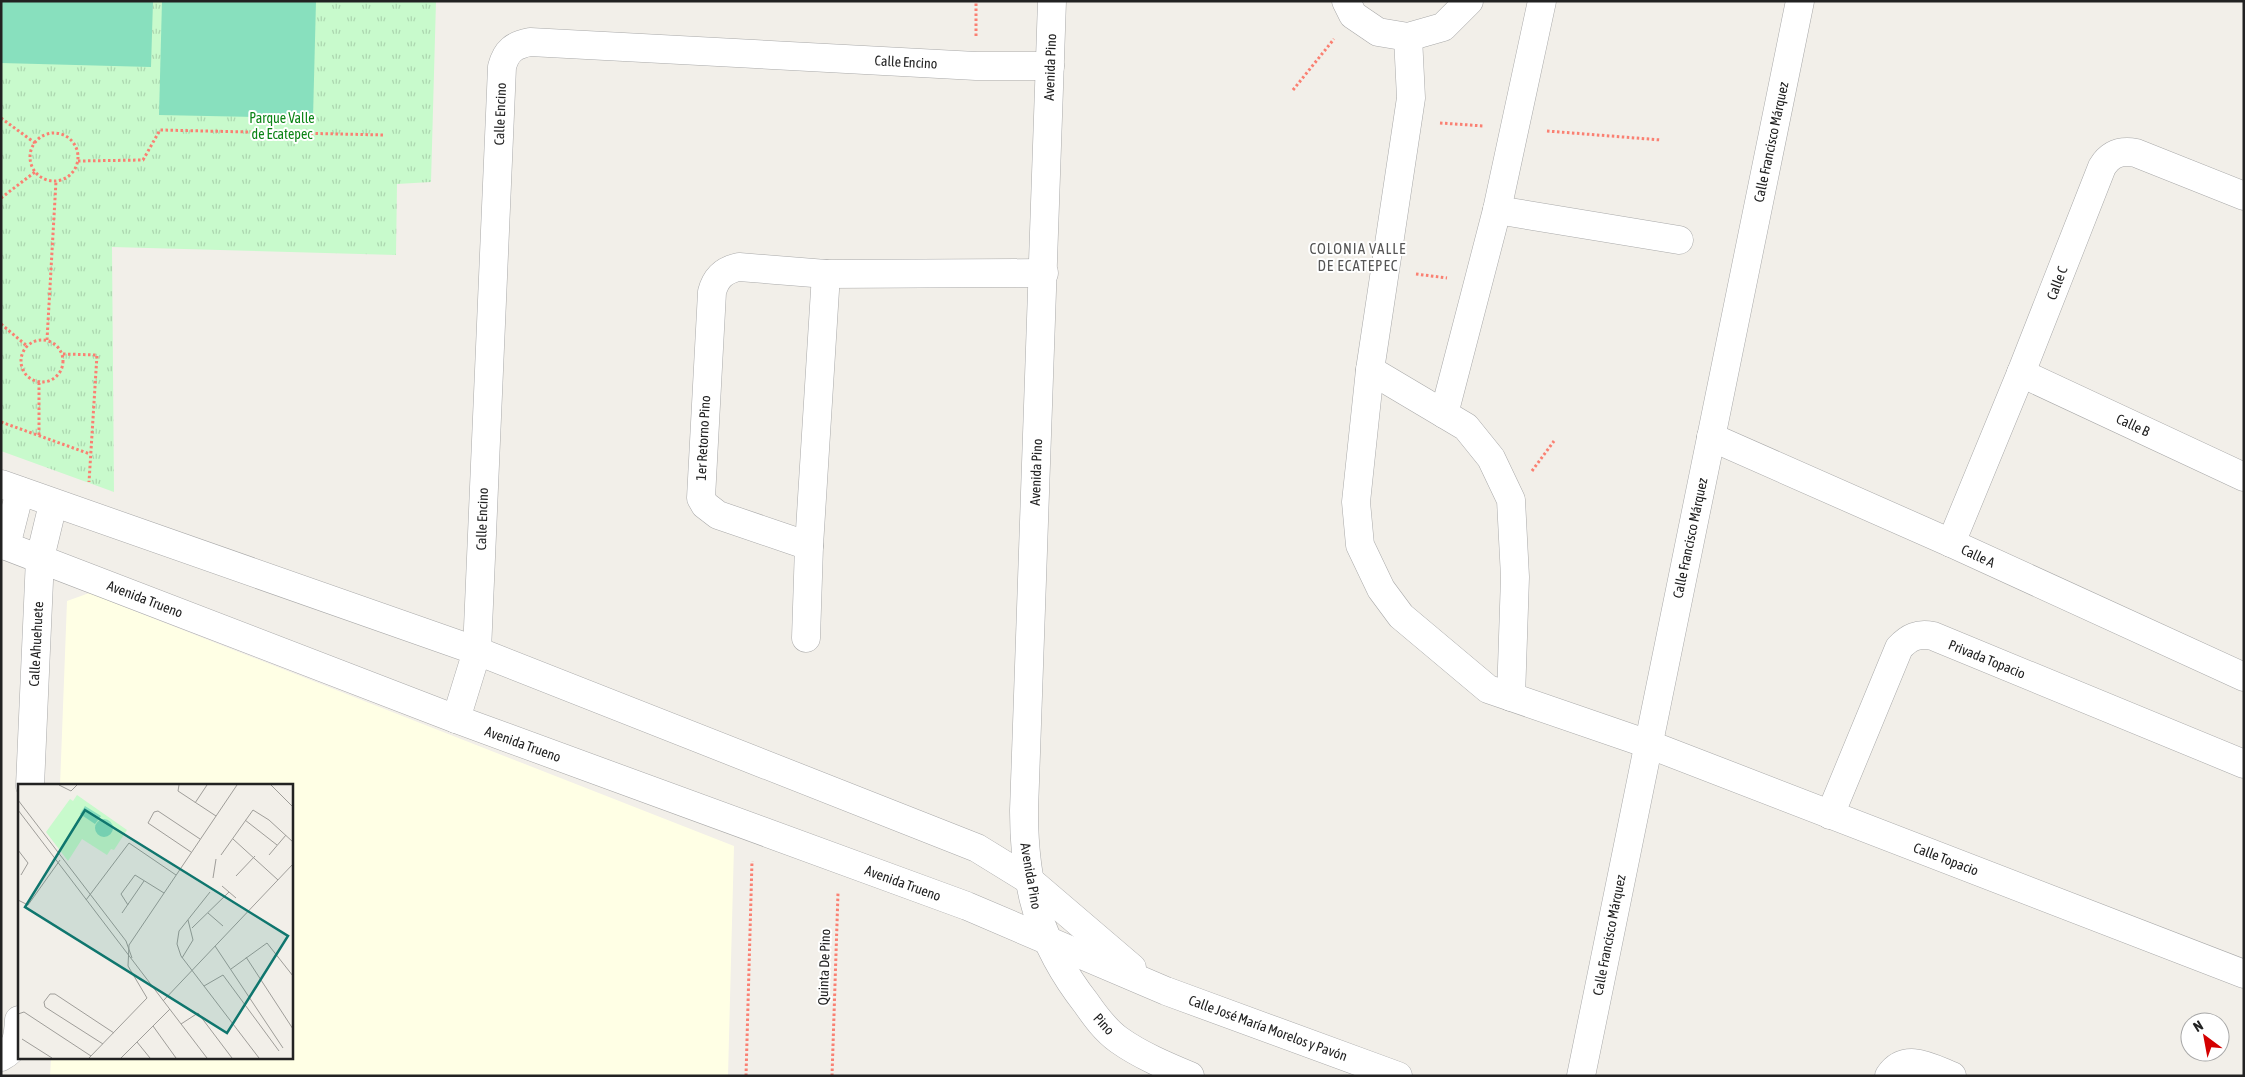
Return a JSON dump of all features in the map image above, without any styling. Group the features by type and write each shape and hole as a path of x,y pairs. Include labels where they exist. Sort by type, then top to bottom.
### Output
{"street":[{"name":"Avenida Pino","path":"1046,940 1029,880 1026,861 1024,811 1052,1"},
{"path":"1350,8 1378,32 1408,37 1443,27 1469,1"},
{"path":"1444,414 1480,282 1542,1"},
{"name":"Calle Francisco Márquez","path":"1581,1076 1800,1"},
{"name":"Calle Topacio","path":"1408,37 1410,98 1370,370 1356,502 1360,545 1381,589 1401,616 1488,689 1648,744 2244,974"},
{"name":"Calle Encino","path":"456,719 477,651 502,67 504,57 510,49 519,44 530,42 976,66 1050,66"},
{"name":"Calle C","path":"1951,543 2107,159 2116,153 2126,151 2136,153 2244,196"},
{"path":"1497,210 1679,240"},
{"name":"1er Retorno Pino","path":"809,546 718,515 705,506 701,498 712,292 715,282 721,274 730,269 740,268 826,274 1044,273"},
{"path":"806,638 809,546 826,274"},
{"path":"1370,370 1466,427 1491,458 1511,500 1515,577 1511,697"},
{"name":"Calle B","path":"2021,373 2244,477"},
{"name":"Calle A","path":"1711,437 1951,543 2244,677"},
{"path":"4,545 11,487 53,504 477,651 977,848 1029,880"},
{"name":"Calle Ahuehuete","path":"30,784 40,558 53,504"},
{"name":"Avenida Trueno","path":"4,545 456,719 1000,919 1046,940"},
{"name":"Privada Topacio","path":"1830,815 1899,648 1914,636 1923,634 1932,636 2244,764"},
{"name":"Calle José María Morelos y Pavón","path":"1029,880 1132,969 1166,991"},
{"name":"Calle José María Morelos y Pavón","path":"1046,940 1166,991 1398,1076"},
{"name":"Pino","path":"1046,940 1079,994 1100,1022 1118,1040 1172,1069 1190,1076"},
{"path":"1,1057 11,1052 16,1043 18,1028"},
{"path":"1889,1076 1901,1064 1911,1062 1952,1076"}],"path":[{"path":"1293,90 1350,8"},
{"path":"1,118 35,143"},
{"path":"78,161 143,160 160,130 384,135"},
{"path":"47,134 63,135 75,145 78,161 70,175 56,181 48,181 35,172 30,158 31,150 35,143 47,134"},
{"path":"1,198 35,172"},
{"path":"47,340 56,181"},
{"path":"1384,271 1480,282"},
{"path":"1,324 27,346"},
{"path":"47,340 59,348 64,362 58,375 53,380 39,383 27,377 23,371 21,358 27,346 32,342 47,340"},
{"path":"62,354 97,355 88,515"},
{"path":"39,383 39,436"},
{"path":"1,422 90,454"},
{"path":"746,1076 753,828"},
{"name":"Quinta De Pino","path":"832,1076 839,860"}],"shaded area":[{"path":"92,592 114,603 734,846 728,1076 50,1076 51,1060 292,1060 292,784 60,784 67,601"}],"green space":[{"name":"Parque Valle de Ecatepec","path":"1,1 436,1 431,182 397,184 396,255 112,247 114,492 1,451"},
{"path":"1,1 153,1 151,67 1,63"},
{"path":"162,1 316,1 313,118 159,115"}],"district":[{"name":"COLONIA VALLE DE ECATEPEC","path":"1358,258"}]}
